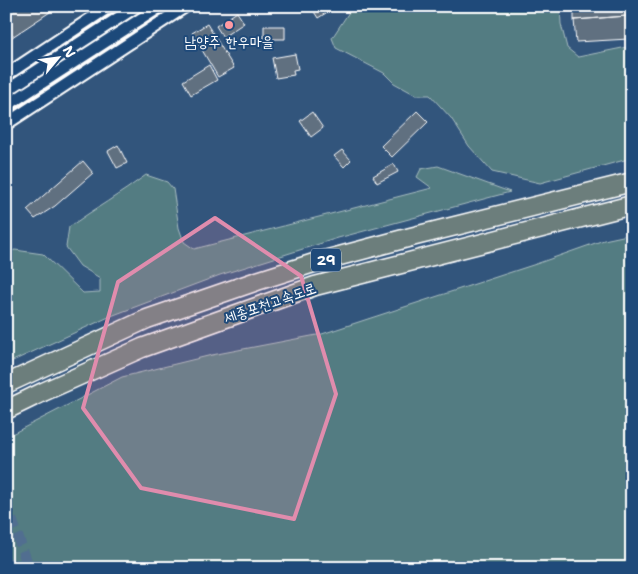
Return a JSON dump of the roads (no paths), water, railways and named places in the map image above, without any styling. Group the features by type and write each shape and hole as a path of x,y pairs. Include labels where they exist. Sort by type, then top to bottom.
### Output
{"highway":[{"name":"세종포천고속도로","path":"6,384 147,319 257,281 317,262 632,182"},
{"name":"세종포천고속도로","path":"6,410 142,348 315,286 632,205"}],"street":[{"path":"6,75 110,6"},
{"path":"6,91 137,6"},
{"path":"6,106 161,6"},
{"path":"6,124 186,6"}],"tunnel":[{"path":"6,504 29,568"},
{"path":"6,559 9,568"}],"place":[{"name":"남양주 한우마을","path":"229,25"}]}
